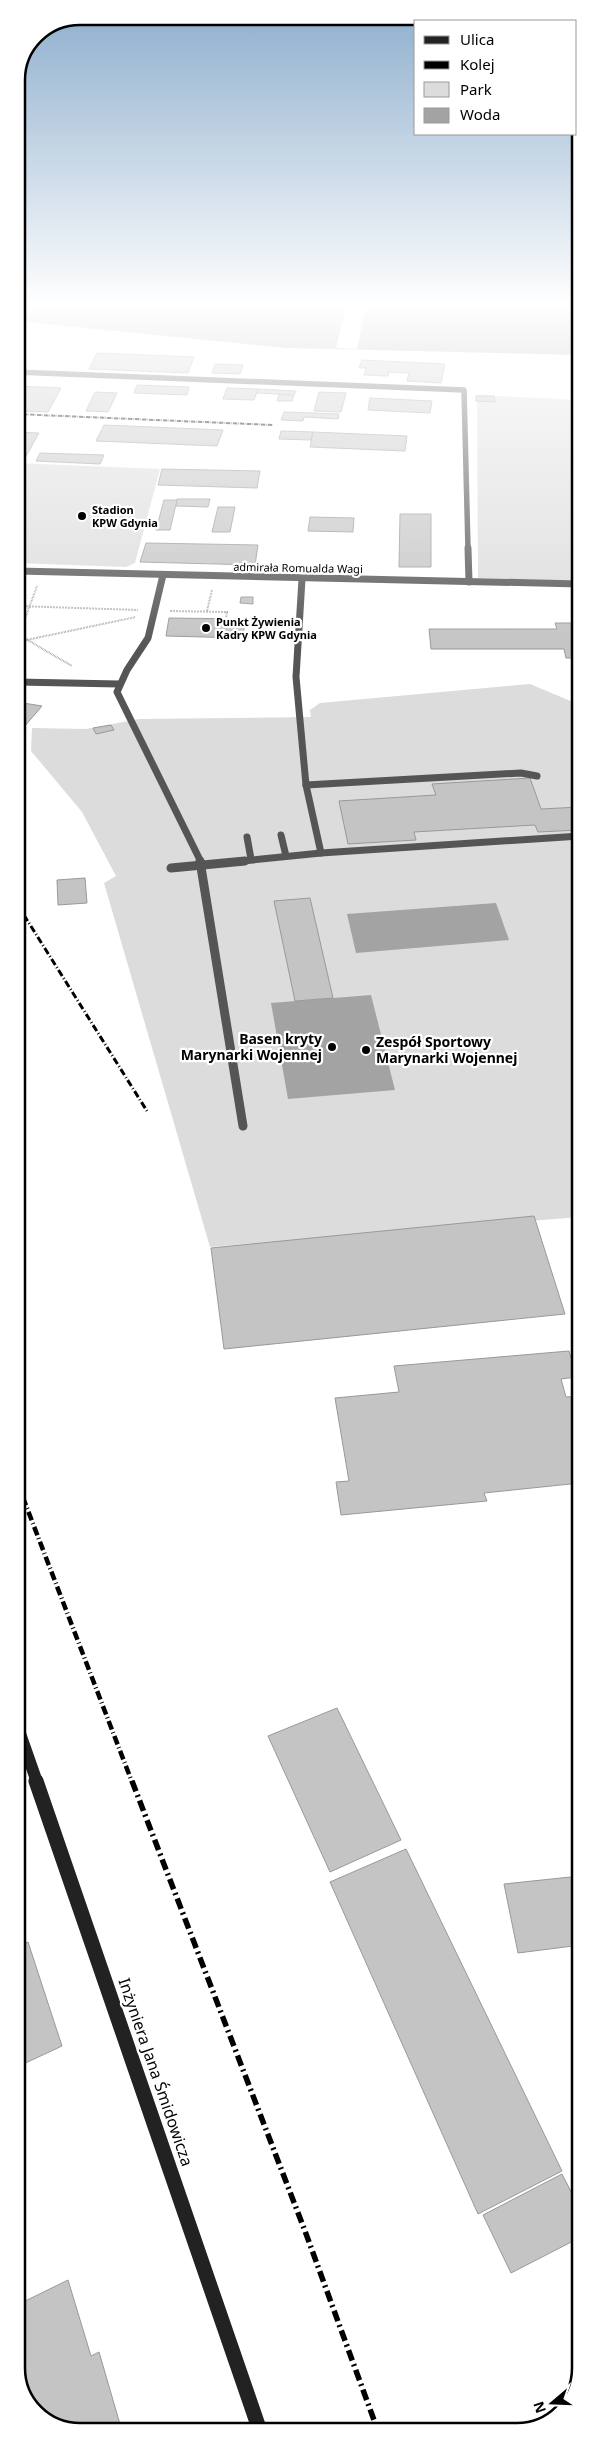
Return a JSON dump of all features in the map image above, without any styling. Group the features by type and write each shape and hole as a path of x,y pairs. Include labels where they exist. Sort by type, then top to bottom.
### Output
{"street":[{"path":"465,420 469,582"},
{"name":"admirała Romualda Wagi","path":"25,571 572,584"},
{"path":"163,575 148,638 119,684 117,692 202,864 243,1126"},
{"path":"302,579 296,677 306,785 321,853"},
{"path":"25,682 119,684"},
{"path":"306,785 521,773 537,776"},
{"path":"281,835 286,856"},
{"path":"171,868 321,853 572,837"},
{"path":"247,838 252,860"},
{"name":"Inżyniera Jana Śmidowicza","path":"25,1748 257,2423"}],"path":[{"path":"25,618 43,572"},
{"path":"25,607 154,612 227,612 226,618"},
{"path":"27,640 154,612"},
{"path":"27,640 69,663 94,684"}],"green space":[{"path":"477,420 572,420 572,581 478,578"},
{"name":"Stadion KPW Gdynia","path":"25,463 160,469 135,563 126,567 25,563"},
{"name":"Zespół Sportowy Marynarki Wojennej","path":"530,684 572,702 572,1218 210,1247 104,883 116,876 82,812 31,751 32,728 86,729 139,719 311,717 310,710 320,703"}],"water":[{"path":"496,903 509,940 356,953 347,914"},
{"name":"Basen kryty Marynarki Wojennej","path":"371,995 395,1090 288,1099 271,1003"}],"building":[{"path":"104,425 223,430 217,446 96,441"},
{"path":"281,431 313,432 311,440 279,439"},
{"path":"25,432 39,433 25,458"},
{"path":"313,432 407,436 405,451 310,447"},
{"path":"40,453 104,455 100,464 36,461"},
{"path":"162,469 260,471 257,488 158,485"},
{"path":"177,499 210,499 208,507 176,506"},
{"path":"164,500 177,500 170,530 156,530"},
{"path":"218,507 235,507 230,532 212,532"},
{"path":"400,514 431,514 431,567 399,567"},
{"path":"310,517 354,518 353,532 308,531"},
{"path":"146,543 258,545 255,565 140,562"},
{"path":"241,597 253,597 253,604 240,603"},
{"name":"Punkt Żywienia Kadry KPW Gdynia","path":"169,618 245,619 243,638 166,636"},
{"path":"555,623 572,623 572,658 566,658 564,649 431,649 429,629 557,629"},
{"path":"25,703 42,706 25,726"},
{"path":"111,725 114,730 96,734 93,728"},
{"path":"530,778 541,809 572,807 572,830 538,832 535,825 414,832 416,840 348,844 339,801 436,795 432,784"},
{"path":"85,878 87,903 58,905 57,880"},
{"path":"310,898 333,998 295,1001 274,901"},
{"path":"534,1216 565,1314 224,1349 211,1248"},
{"path":"569,1351 572,1361 572,1378 561,1379 566,1397 572,1397 572,1484 484,1493 487,1501 341,1515 336,1482 349,1481 335,1398 399,1392 394,1366"},
{"path":"337,1708 401,1840 330,1872 268,1736"},
{"path":"406,1849 562,2171 478,2214 330,1882"},
{"path":"572,1877 572,1946 518,1953 504,1884"},
{"path":"28,1942 62,2046 25,2063 25,1943"},
{"path":"562,2174 572,2193 572,2242 511,2273 483,2215"},
{"path":"68,2280 91,2356 99,2352 120,2423 76,2423 59,2419 52,2416 32,2396 26,2379 25,2368 25,2301"}],"railway":[{"path":"162,420 273,425"},
{"path":"25,917 147,1111"},
{"path":"25,1503 132,1782"},
{"path":"132,1781 305,2231 375,2423"}],"place":[{"name":"Stadion KPW Gdynia","path":"82,516"},
{"name":"Punkt Żywienia Kadry KPW Gdynia","path":"206,628"},
{"name":"Basen kryty Marynarki Wojennej","path":"332,1047"},
{"name":"Zespół Sportowy Marynarki Wojennej","path":"366,1050"}]}
